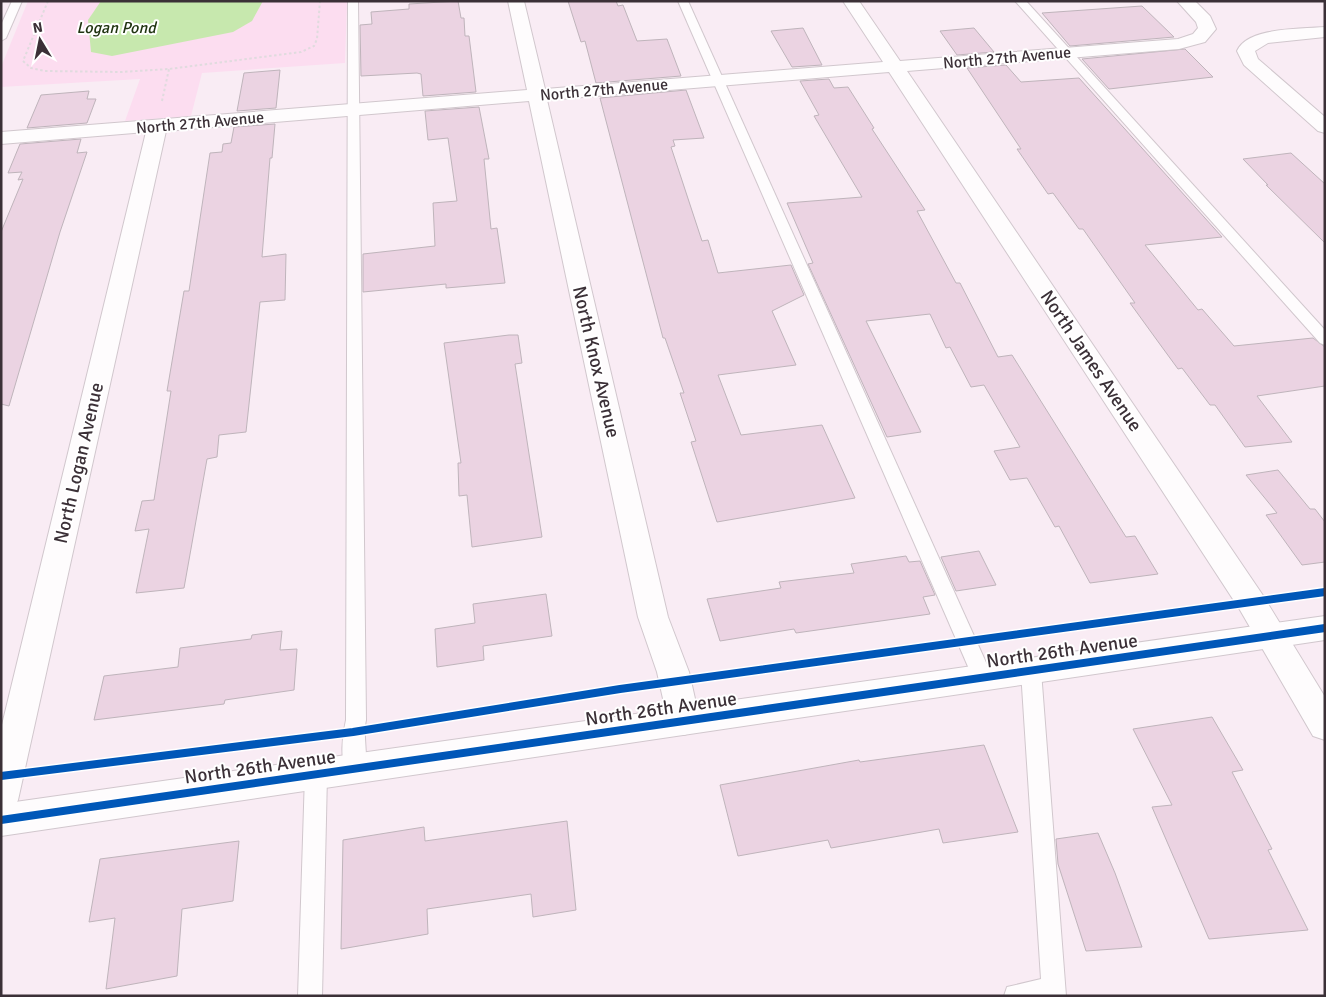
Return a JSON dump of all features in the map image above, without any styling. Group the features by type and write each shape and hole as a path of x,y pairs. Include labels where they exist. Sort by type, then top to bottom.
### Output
{"street":[{"name":"North Knox Avenue","path":"516,1 653,617 673,672 684,721"},
{"name":"North James Avenue","path":"851,1 1246,594 1325,726"},
{"name":"North 27th Avenue","path":"1,138 159,115 352,110 1179,44 1192,41 1204,34 1207,29 1204,20 1185,1"},
{"path":"1325,32 1264,38 1248,46 1247,54 1250,61 1325,127"},
{"name":"North Logan Avenue","path":"1,800 159,115"},
{"name":"North 26th Avenue","path":"1,820 1325,628"}],"lane":[{"path":"1,38 17,1"},
{"path":"353,1 356,720 353,732 355,769"},
{"path":"683,1 983,678"},
{"path":"1020,1 1325,340"},
{"path":"1016,996 1054,992 1031,671"},
{"path":"310,996 316,774"}],"path":[{"path":"48,1 23,61 31,68 81,73 169,69 301,52 314,46 317,39 320,1"},
{"path":"159,115 169,69"}],"shaded area":[{"path":"28,1 347,1 345,63 202,73 191,116 125,121 140,79 1,87 1,67"}],"water":[{"name":"Logan Pond","path":"101,1 263,1 252,21 233,32 112,56 91,52 88,20"}],"building":[{"path":"458,1 461,18 464,18 465,36 469,36 476,92 423,96 421,74 361,76 360,25 372,24 371,12 409,9 409,4"},
{"path":"568,1 616,1 618,6 623,5 637,41 667,39 681,76 596,83 585,41 581,42"},
{"path":"1142,6 1174,37 1070,46 1042,13"},
{"path":"803,28 822,65 792,67 771,31"},
{"path":"974,28 994,52 957,55 940,31"},
{"path":"1185,49 1213,77 1109,89 1082,59"},
{"path":"1006,65 1021,82 1079,78 1222,237 1145,245 1198,310 1202,309 1234,346 1313,338 1325,347 1325,386 1257,396 1292,442 1245,447 1215,405 1210,405 1182,368 1178,369 1130,303 1135,303 1083,229 1079,229 1053,193 1048,194 1017,149 1021,149 967,68"},
{"path":"280,70 276,108 237,111 244,73"},
{"path":"829,79 834,88 848,87 874,128 872,129 925,210 917,211 956,283 960,283 998,357 1012,355 1126,537 1135,536 1158,574 1090,583 1059,526 1055,527 1027,478 1010,480 994,451 1020,447 984,385 971,387 950,347 946,348 930,314 866,321 921,432 887,437 808,264 813,263 787,203 862,197 814,116 819,115 800,81"},
{"path":"686,90 704,138 673,140 675,146 671,147 702,241 708,240 718,273 791,265 804,295 772,311 796,365 718,375 741,435 822,425 855,498 717,522 691,442 696,441 680,393 684,393 665,338 663,338 600,98"},
{"path":"89,91 87,99 96,99 87,123 27,128 41,95"},
{"path":"479,107 489,159 484,159 491,229 497,228 505,283 446,288 446,284 363,292 363,254 435,246 433,203 457,201 448,138 428,140 425,111"},
{"path":"275,124 272,158 270,158 262,257 286,254 285,300 260,302 246,432 219,435 217,457 207,459 184,588 136,593 149,529 135,531 142,501 154,500 171,391 167,391 184,291 189,291 210,153 222,152 223,144 231,143 234,127"},
{"path":"81,139 77,153 87,152 60,232 9,406 1,404 1,232 23,179 18,180 22,172 8,173 20,144"},
{"path":"1291,153 1325,184 1325,243 1266,185 1268,185 1243,159"},
{"path":"518,335 522,363 515,364 542,537 472,547 467,495 459,496 458,463 461,463 444,343"},
{"path":"1278,470 1310,509 1315,509 1325,522 1325,562 1302,565 1266,515 1277,513 1246,475"},
{"path":"979,551 996,585 956,591 941,557"},
{"path":"906,556 909,562 920,561 935,595 923,597 930,614 796,633 794,629 720,641 707,599 781,588 779,582 854,573 851,564"},
{"path":"546,594 552,636 483,646 484,660 437,667 435,629 475,623 473,604"},
{"path":"282,631 280,650 297,649 294,690 225,700 224,704 94,720 104,676 178,667 180,648 251,639 252,635"},
{"path":"1212,717 1243,770 1232,772 1272,849 1268,850 1308,930 1209,939 1152,807 1172,805 1133,729"},
{"path":"984,745 1018,832 943,843 939,829 831,848 828,840 738,856 720,785 859,760 860,762"},
{"path":"567,821 576,910 533,917 531,894 427,909 428,934 341,949 343,840 424,827 425,841"},
{"path":"1098,833 1142,947 1086,951 1058,864 1056,839"},
{"path":"239,841 233,901 182,909 177,976 106,989 115,918 89,922 100,859"}],"cycle path":[{"path":"1,776 353,732 620,689 1325,592"},
{"path":"1,820 1325,628"}]}
